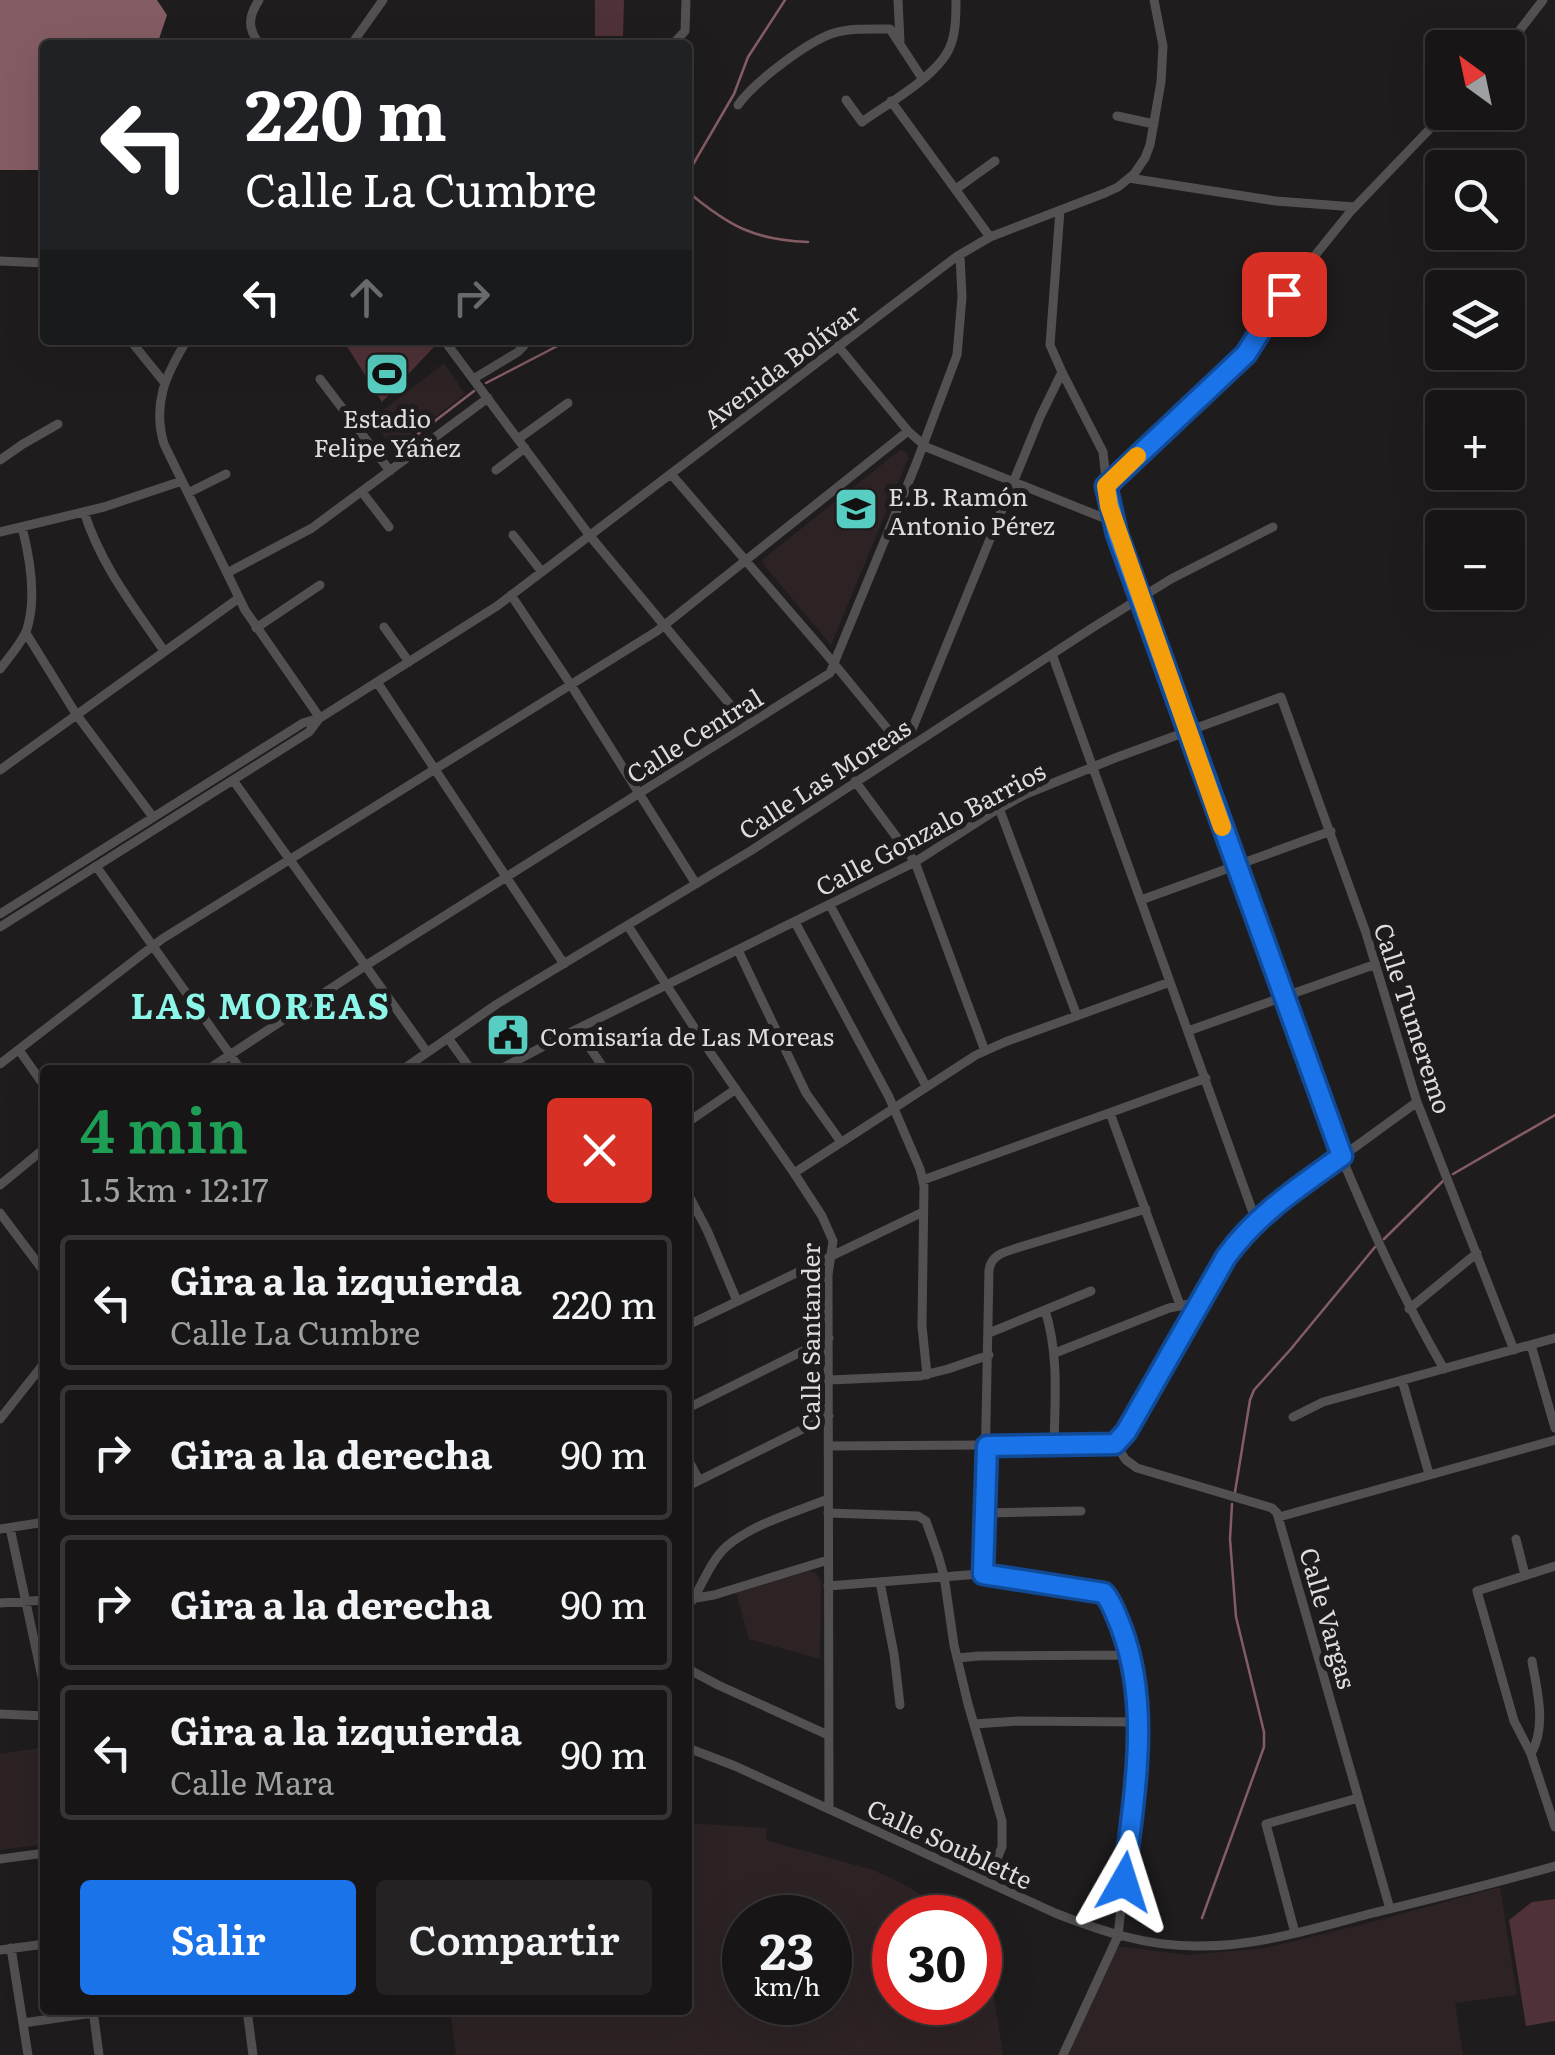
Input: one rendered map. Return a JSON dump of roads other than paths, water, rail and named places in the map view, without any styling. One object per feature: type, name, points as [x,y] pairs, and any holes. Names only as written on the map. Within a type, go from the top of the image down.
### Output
[{"type":"street","points":[[256,40],[250,22],[259,0]]},
{"type":"street","points":[[677,40],[685,31],[686,0]]},
{"type":"street","points":[[898,0],[900,44]]},
{"type":"street","points":[[846,100],[862,122],[942,60],[951,46],[956,0]]},
{"type":"street","points":[[1154,0],[1163,46],[1161,82],[1145,158],[1129,178],[1276,201],[1355,207]]},
{"type":"street","points":[[354,40],[380,1]]},
{"type":"street","points":[[1519,30],[1539,1]]},
{"type":"street","points":[[738,104],[760,82],[814,42],[845,30],[890,29],[922,78]]},
{"type":"street","points":[[891,101],[990,237]]},
{"type":"street","points":[[1116,116],[1154,124]]},
{"type":"street","points":[[1106,486],[1246,354],[1284,294],[1355,207],[1429,130]]},
{"type":"street","points":[[956,189],[994,160]]},
{"type":"street","name":"Avenida Bolívar","points":[[2,910],[303,723],[320,718],[512,596],[960,255],[990,237],[1105,193],[1129,178]]},
{"type":"street","points":[[1060,210],[1050,344],[1102,448],[1114,522],[1342,1156],[1409,1309],[1444,1369]]},
{"type":"street","points":[[834,665],[959,348],[960,255]]},
{"type":"street","points":[[0,261],[40,263]]},
{"type":"street","points":[[134,345],[164,382]]},
{"type":"street","points":[[184,345],[164,382],[162,434],[239,598],[320,718]]},
{"type":"street","points":[[448,345],[590,536],[747,725]]},
{"type":"street","points":[[473,379],[524,345]]},
{"type":"street","points":[[838,346],[923,445],[1114,522]]},
{"type":"street","points":[[671,474],[904,749],[1062,372]]},
{"type":"street","points":[[320,379],[390,471]]},
{"type":"street","points":[[227,573],[301,535],[488,398]]},
{"type":"street","points":[[496,470],[568,403]]},
{"type":"street","points":[[0,460],[58,424]]},
{"type":"street","points":[[0,1064],[153,946],[666,624],[908,430]]},
{"type":"street","points":[[188,492],[226,474]]},
{"type":"street","points":[[0,530],[84,512],[182,481]]},
{"type":"street","points":[[362,492],[389,527]]},
{"type":"street","points":[[84,512],[105,563],[164,651]]},
{"type":"street","points":[[0,669],[26,633],[31,577],[22,526]]},
{"type":"street","name":"Calle Las Moreas","points":[[409,1065],[497,1004],[696,884],[1141,597],[1274,527]]},
{"type":"street","points":[[513,534],[542,572]]},
{"type":"street","points":[[256,628],[320,585]]},
{"type":"street","points":[[512,596],[696,884]]},
{"type":"street","points":[[0,770],[239,598]]},
{"type":"street","points":[[384,627],[409,662]]},
{"type":"street","points":[[26,633],[76,714],[153,817]]},
{"type":"street","points":[[1052,654],[1256,1221]]},
{"type":"street","name":"Calle Central","points":[[214,1065],[828,674],[834,665]]},
{"type":"street","points":[[377,682],[564,964]]},
{"type":"street","name":"Calle Gonzalo Barrios","points":[[509,1065],[915,862],[1026,794],[1281,696]]},
{"type":"street","name":"Calle Tumeremo","points":[[1281,696],[1376,964],[1416,1102],[1514,1350]]},
{"type":"street","name":"Avenida Bolívar","points":[[0,927],[309,732],[320,718]]},
{"type":"street","points":[[233,780],[427,1052]]},
{"type":"street","points":[[855,781],[915,862],[985,1051]]},
{"type":"street","points":[[999,808],[1077,1016]]},
{"type":"street","points":[[1141,900],[1331,830]]},
{"type":"street","points":[[96,866],[238,1065]]},
{"type":"street","points":[[830,905],[926,1086]]},
{"type":"street","points":[[795,922],[894,1108],[923,1180],[922,1326],[927,1375]]},
{"type":"street","name":"Calle Santander","points":[[628,926],[794,1172],[832,1238],[828,1274],[829,1809]]},
{"type":"street","points":[[738,950],[806,1092],[841,1142]]},
{"type":"street","points":[[1188,1031],[1376,964]]},
{"type":"street","points":[[794,1172],[985,1051],[1170,982]]},
{"type":"street","points":[[577,1029],[602,1065]]},
{"type":"street","points":[[448,1038],[467,1065]]},
{"type":"street","points":[[18,1050],[40,1080]]},
{"type":"street","points":[[923,1180],[1206,1078]]},
{"type":"street","points":[[692,1119],[736,1090]]},
{"type":"street","points":[[829,1446],[1115,1444],[1126,1432],[1226,1257],[1256,1221],[1416,1102]]},
{"type":"street","points":[[1110,1113],[1180,1305]]},
{"type":"street","points":[[0,1186],[40,1152]]},
{"type":"street","points":[[692,1202],[737,1301]]},
{"type":"street","points":[[983,1574],[989,1270],[994,1258],[1146,1210]]},
{"type":"street","points":[[692,1323],[922,1212]]},
{"type":"street","points":[[0,1213],[40,1266]]},
{"type":"street","points":[[1409,1309],[1478,1253]]},
{"type":"street","points":[[989,1333],[1091,1290]]},
{"type":"street","points":[[1055,1352],[1180,1305],[1200,1302]]},
{"type":"street","points":[[1045,1310],[1055,1352],[1054,1446]]},
{"type":"street","points":[[692,1406],[829,1338]]},
{"type":"street","points":[[1293,1417],[1323,1402],[1555,1338]]},
{"type":"street","points":[[1530,1345],[1555,1428]]},
{"type":"street","points":[[830,1380],[927,1375],[989,1355]]},
{"type":"street","points":[[0,1419],[40,1368]]},
{"type":"street","points":[[1402,1380],[1429,1474]]},
{"type":"street","points":[[692,1484],[829,1416]]},
{"type":"street","points":[[1115,1444],[1137,1468],[1272,1508],[1280,1516],[1555,1440]]},
{"type":"street","points":[[692,1467],[699,1480]]},
{"type":"street","points":[[692,1596],[727,1546],[828,1499]]},
{"type":"street","points":[[985,1513],[1081,1511]]},
{"type":"street","points":[[828,1513],[921,1517],[929,1528],[944,1576],[957,1658],[1003,1830],[999,1857],[987,1882]]},
{"type":"street","name":"Calle Vargas","points":[[1280,1516],[1390,1909]]},
{"type":"street","points":[[40,1523],[5,1529],[40,1667]]},
{"type":"street","points":[[1516,1539],[1526,1575]]},
{"type":"street","points":[[692,1599],[828,1560]]},
{"type":"street","points":[[1555,1566],[1477,1591],[1514,1721],[1531,1754],[1555,1827]]},
{"type":"street","points":[[828,1586],[983,1574],[1104,1593],[1112,1606],[1130,1654],[1138,1722],[1118,1936],[1063,2055]]},
{"type":"street","points":[[880,1582],[900,1706]]},
{"type":"street","points":[[0,1603],[40,1600]]},
{"type":"street","points":[[957,1658],[1130,1654]]},
{"type":"street","points":[[1531,1754],[1538,1740],[1540,1716],[1532,1660]]},
{"type":"street","points":[[692,1670],[828,1735]]},
{"type":"street","points":[[0,1714],[40,1716]]},
{"type":"street","points":[[974,1724],[1138,1722]]},
{"type":"street","name":"Calle Soublette","points":[[692,1750],[1055,1912],[1144,1942],[1220,1946],[1295,1933],[1555,1866]]},
{"type":"street","points":[[1295,1933],[1266,1824],[1358,1798]]},
{"type":"street","points":[[0,1859],[40,1853]]},
{"type":"street","points":[[28,2055],[6,1949],[40,1945]]},
{"type":"street","points":[[23,2023],[74,2015]]},
{"type":"street","points":[[93,2015],[99,2055]]},
{"type":"street","points":[[248,2015],[253,2055]]},
{"type":"waterway","points":[[692,166],[734,94],[748,57],[785,0]]},
{"type":"waterway","points":[[692,195],[743,229],[772,238],[808,242]]},
{"type":"waterway","points":[[486,383],[559,345]]},
{"type":"waterway","points":[[397,450],[474,391]]},
{"type":"waterway","points":[[1453,1174],[1555,1115]]},
{"type":"waterway","points":[[1384,1239],[1443,1181]]},
{"type":"waterway","points":[[1235,1492],[1254,1390],[1375,1247]]},
{"type":"waterway","points":[[1202,1918],[1264,1747],[1264,1732],[1236,1617],[1230,1539],[1232,1504]]},
{"type":"place","name":"Estadio Felipe Yáñez","points":[[387,374]]},
{"type":"place","name":"E.B. Ramón Antonio Pérez","points":[[856,509]]},
{"type":"place","name":"Comisaría de Las Moreas","points":[[508,1035]]},
{"type":"district","name":"LAS MOREAS","points":[[261,1004]]}]
